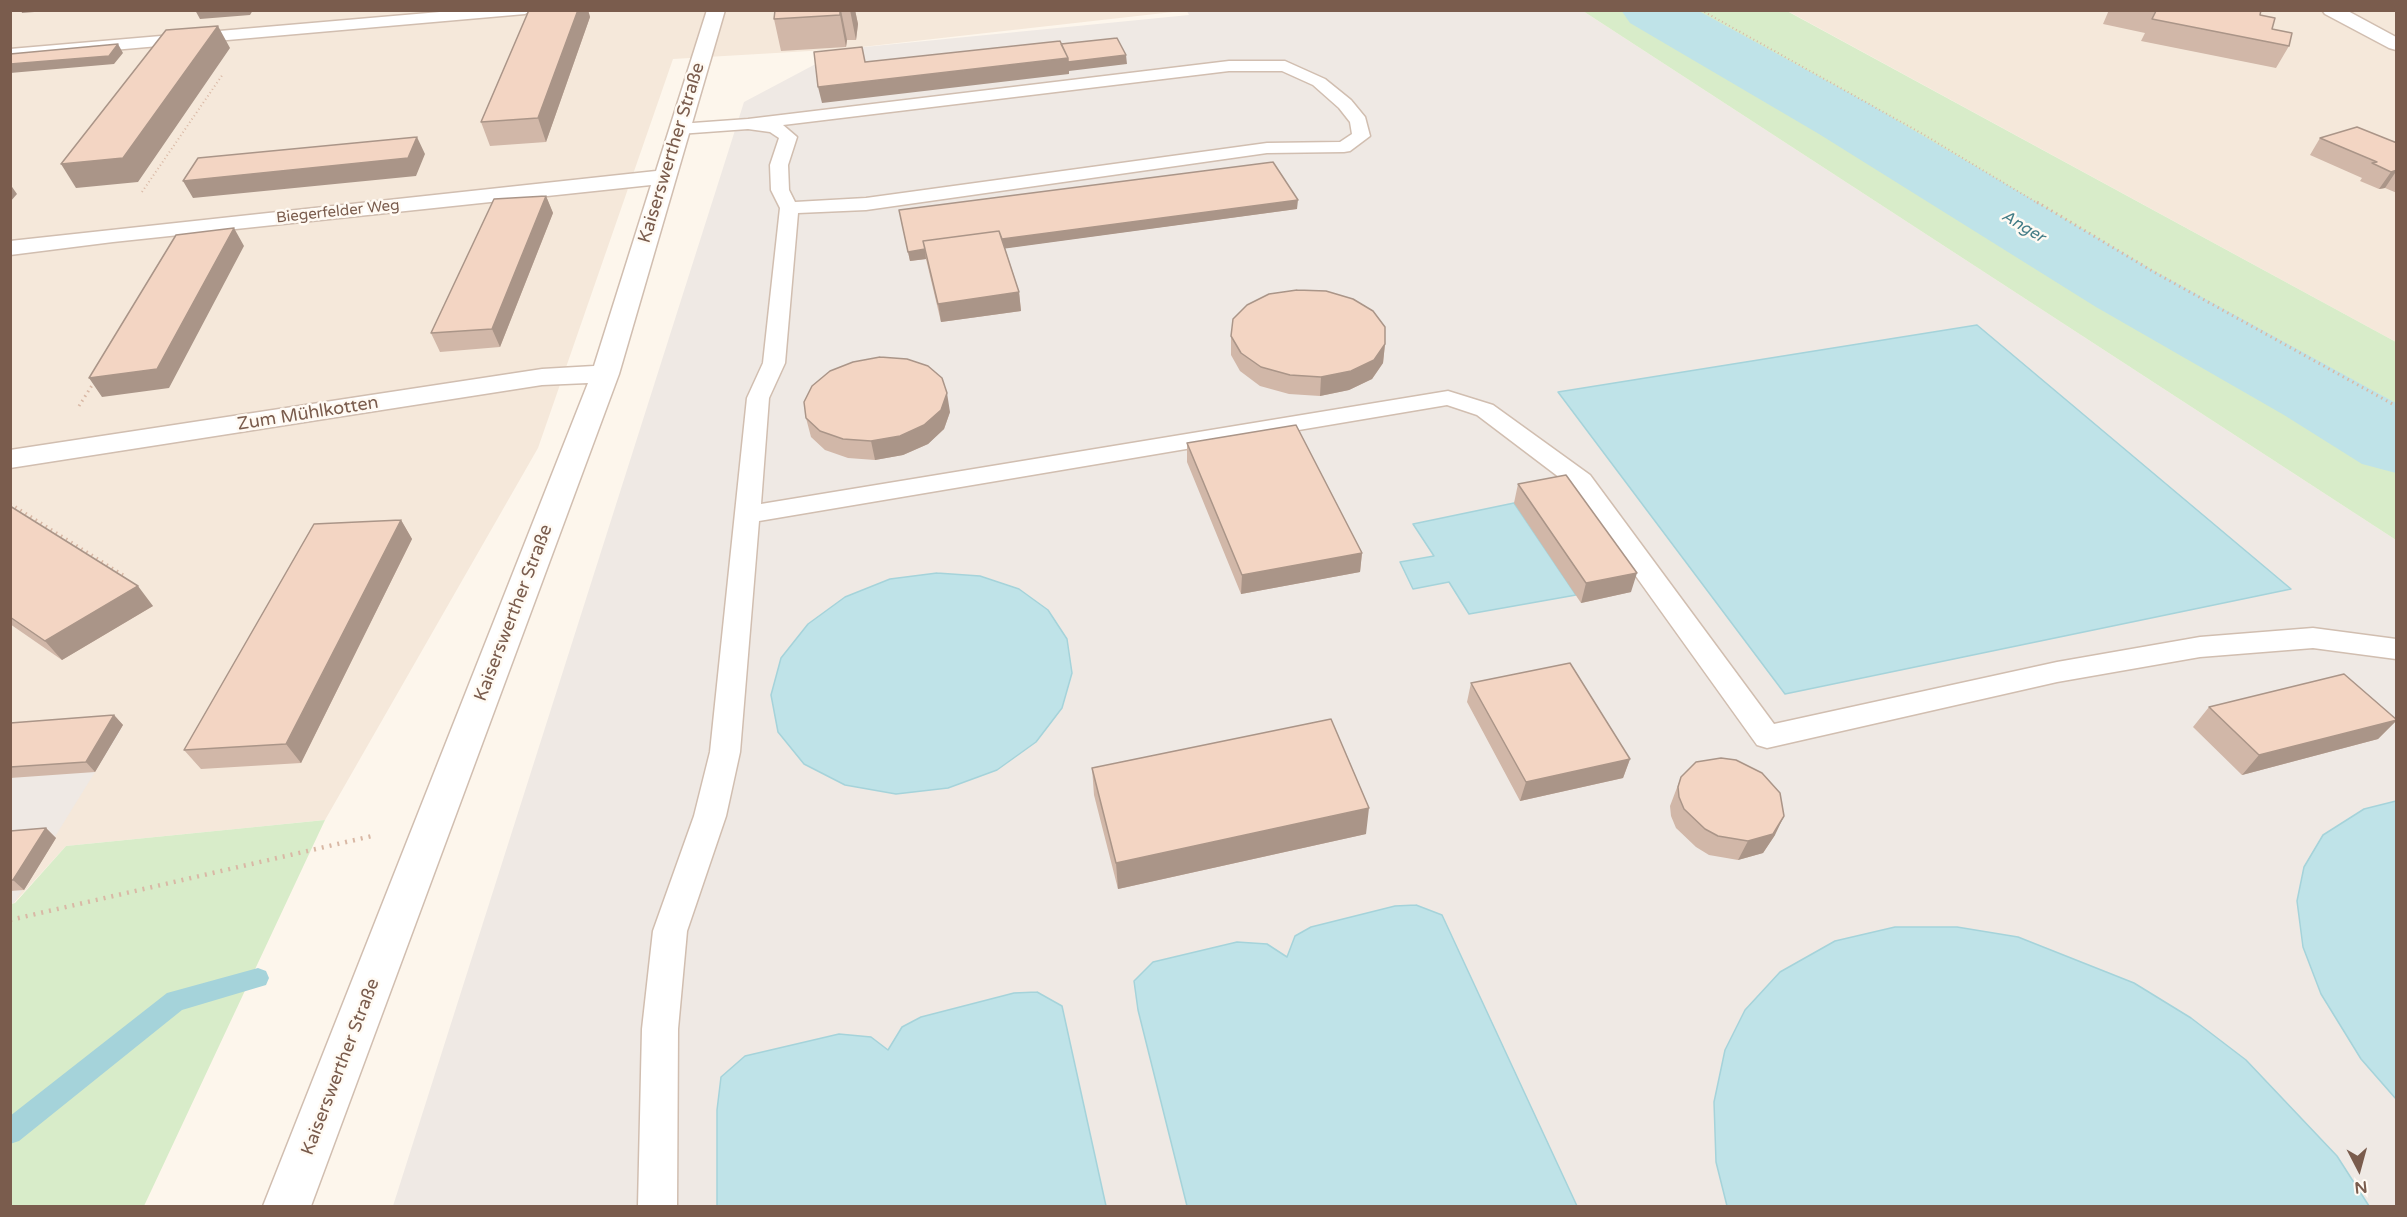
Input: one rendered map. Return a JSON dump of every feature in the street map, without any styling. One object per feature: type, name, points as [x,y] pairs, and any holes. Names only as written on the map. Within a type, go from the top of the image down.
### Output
[{"type":"street","name":"Kaiserswerther Straße","points":[[288,1206],[605,374],[716,10]]},
{"type":"street","points":[[2331,10],[2397,44]]},
{"type":"street","name":"Biegerfelder Weg","points":[[10,248],[113,235],[665,177]]},
{"type":"street","name":"Zum Mühlkotten","points":[[10,459],[542,377],[605,374]]},
{"type":"lane","points":[[10,54],[525,10]]},
{"type":"lane","points":[[679,129],[748,124],[1229,66],[1285,66],[1319,82],[1345,104],[1359,121],[1361,136],[1344,147],[1267,148],[866,204],[789,208]]},
{"type":"lane","points":[[657,1206],[660,1029],[670,931],[710,816],[724,752],[758,398],[774,363],[789,208],[780,190],[779,165],[788,137],[775,127],[748,124]]},
{"type":"lane","points":[[746,515],[1448,398],[1485,410],[1581,481],[1767,736],[2057,672],[2200,647],[2313,638],[2397,649]]},
{"type":"path","points":[[1701,10],[1921,133],[2154,272],[2397,406]]},
{"type":"path","points":[[113,235],[252,32]]},
{"type":"path","points":[[50,453],[98,375]]},
{"type":"path","points":[[10,504],[124,576]]},
{"type":"path","points":[[10,920],[434,822]]},
{"type":"shaded area","points":[[1172,10],[1173,12],[844,49],[673,59],[538,448],[325,820],[66,846],[11,904],[10,11]]},
{"type":"shaded area","points":[[1187,11],[1583,11],[2396,540],[2396,1206],[393,1206],[744,102],[844,49],[1189,15]]},
{"type":"shaded area","points":[[1787,11],[2396,11],[2396,342],[1793,14]]},
{"type":"shaded area","points":[[121,730],[14,903],[11,903],[11,738]]},
{"type":"green space","points":[[1583,11],[1787,11],[2396,342],[2396,540]]},
{"type":"green space","points":[[325,820],[144,1206],[11,1206],[11,904],[15,903],[66,846]]},
{"type":"water","points":[[1977,325],[2291,589],[1785,694],[1558,392]]},
{"type":"water","points":[[1514,503],[1576,595],[1469,614],[1449,582],[1413,589],[1400,562],[1434,556],[1413,524]]},
{"type":"water","points":[[937,573],[980,576],[1019,589],[1048,610],[1067,639],[1072,673],[1062,708],[1036,742],[997,770],[948,788],[896,794],[845,785],[804,764],[778,732],[771,695],[781,658],[808,624],[845,597],[890,579]]},
{"type":"water","points":[[2396,801],[2396,1099],[2361,1059],[2321,994],[2303,947],[2297,901],[2304,867],[2323,835],[2364,809]]},
{"type":"water","points":[[1416,905],[1442,915],[1577,1206],[1187,1206],[1138,1010],[1134,981],[1153,962],[1237,942],[1267,944],[1287,957],[1295,936],[1311,927],[1395,906]]},
{"type":"water","points":[[1895,927],[1957,927],[2018,937],[2134,983],[2191,1018],[2246,1060],[2337,1156],[2369,1206],[1727,1206],[1716,1162],[1714,1102],[1725,1050],[1745,1010],[1780,972],[1835,941]]},
{"type":"water","points":[[1037,992],[1062,1006],[1106,1206],[717,1206],[717,1110],[721,1077],[745,1056],[839,1034],[871,1037],[888,1050],[902,1027],[921,1017],[1014,993]]},
{"type":"building","points":[[529,10],[578,10],[538,118],[481,122]]},
{"type":"building","points":[[775,10],[840,10],[840,15],[774,19]]},
{"type":"building","points":[[2155,10],[2261,10],[2260,15],[2275,18],[2272,29],[2292,33],[2289,46],[2152,19]]},
{"type":"building","points":[[218,26],[123,158],[61,164],[166,30]]},
{"type":"building","points":[[1117,38],[1126,55],[1068,62],[1061,44]]},
{"type":"building","points":[[1060,41],[1068,58],[818,87],[814,52],[862,47],[865,62]]},
{"type":"building","points":[[118,44],[109,56],[10,64],[10,54]]},
{"type":"building","points":[[2357,127],[2397,143],[2397,170],[2391,172],[2372,163],[2377,162],[2320,138]]},
{"type":"building","points":[[417,137],[408,158],[183,181],[198,158]]},
{"type":"building","points":[[1273,162],[1298,200],[1002,239],[999,231],[923,241],[925,249],[908,252],[899,210]]},
{"type":"building","points":[[546,196],[492,329],[431,333],[494,199]]},
{"type":"building","points":[[234,228],[157,369],[89,378],[176,235]]},
{"type":"building","points":[[999,231],[1019,292],[938,304],[923,241]]},
{"type":"building","points":[[1297,290],[1326,291],[1353,299],[1373,311],[1385,327],[1385,344],[1374,360],[1351,371],[1321,377],[1290,375],[1261,367],[1241,353],[1231,336],[1233,319],[1247,305],[1269,294]]},
{"type":"building","points":[[880,357],[907,359],[928,366],[942,378],[947,393],[941,410],[924,425],[900,436],[871,441],[843,439],[820,431],[806,418],[804,402],[812,386],[830,371],[853,362]]},
{"type":"building","points":[[1296,425],[1362,553],[1242,575],[1187,443]]},
{"type":"building","points":[[1566,475],[1637,573],[1586,583],[1518,484]]},
{"type":"building","points":[[10,506],[138,586],[45,641],[10,617]]},
{"type":"building","points":[[401,520],[286,744],[184,750],[314,524]]},
{"type":"building","points":[[1570,663],[1630,759],[1526,782],[1471,683]]},
{"type":"building","points":[[2344,674],[2397,720],[2259,755],[2209,707]]},
{"type":"building","points":[[114,715],[86,762],[10,767],[10,723]]},
{"type":"building","points":[[1331,719],[1369,808],[1116,863],[1092,768]]},
{"type":"building","points":[[1721,758],[1736,760],[1762,773],[1780,793],[1784,816],[1773,834],[1748,841],[1718,836],[1705,829],[1684,809],[1678,787],[1681,777],[1696,762]]},
{"type":"building","points":[[46,828],[13,880],[10,880],[10,831]]},
{"type":"waterway","name":"Anger","points":[[1651,10],[1844,119],[2125,289],[2317,395],[2396,443]]},
{"type":"waterway","points":[[10,1132],[175,1001],[258,978]]}]
